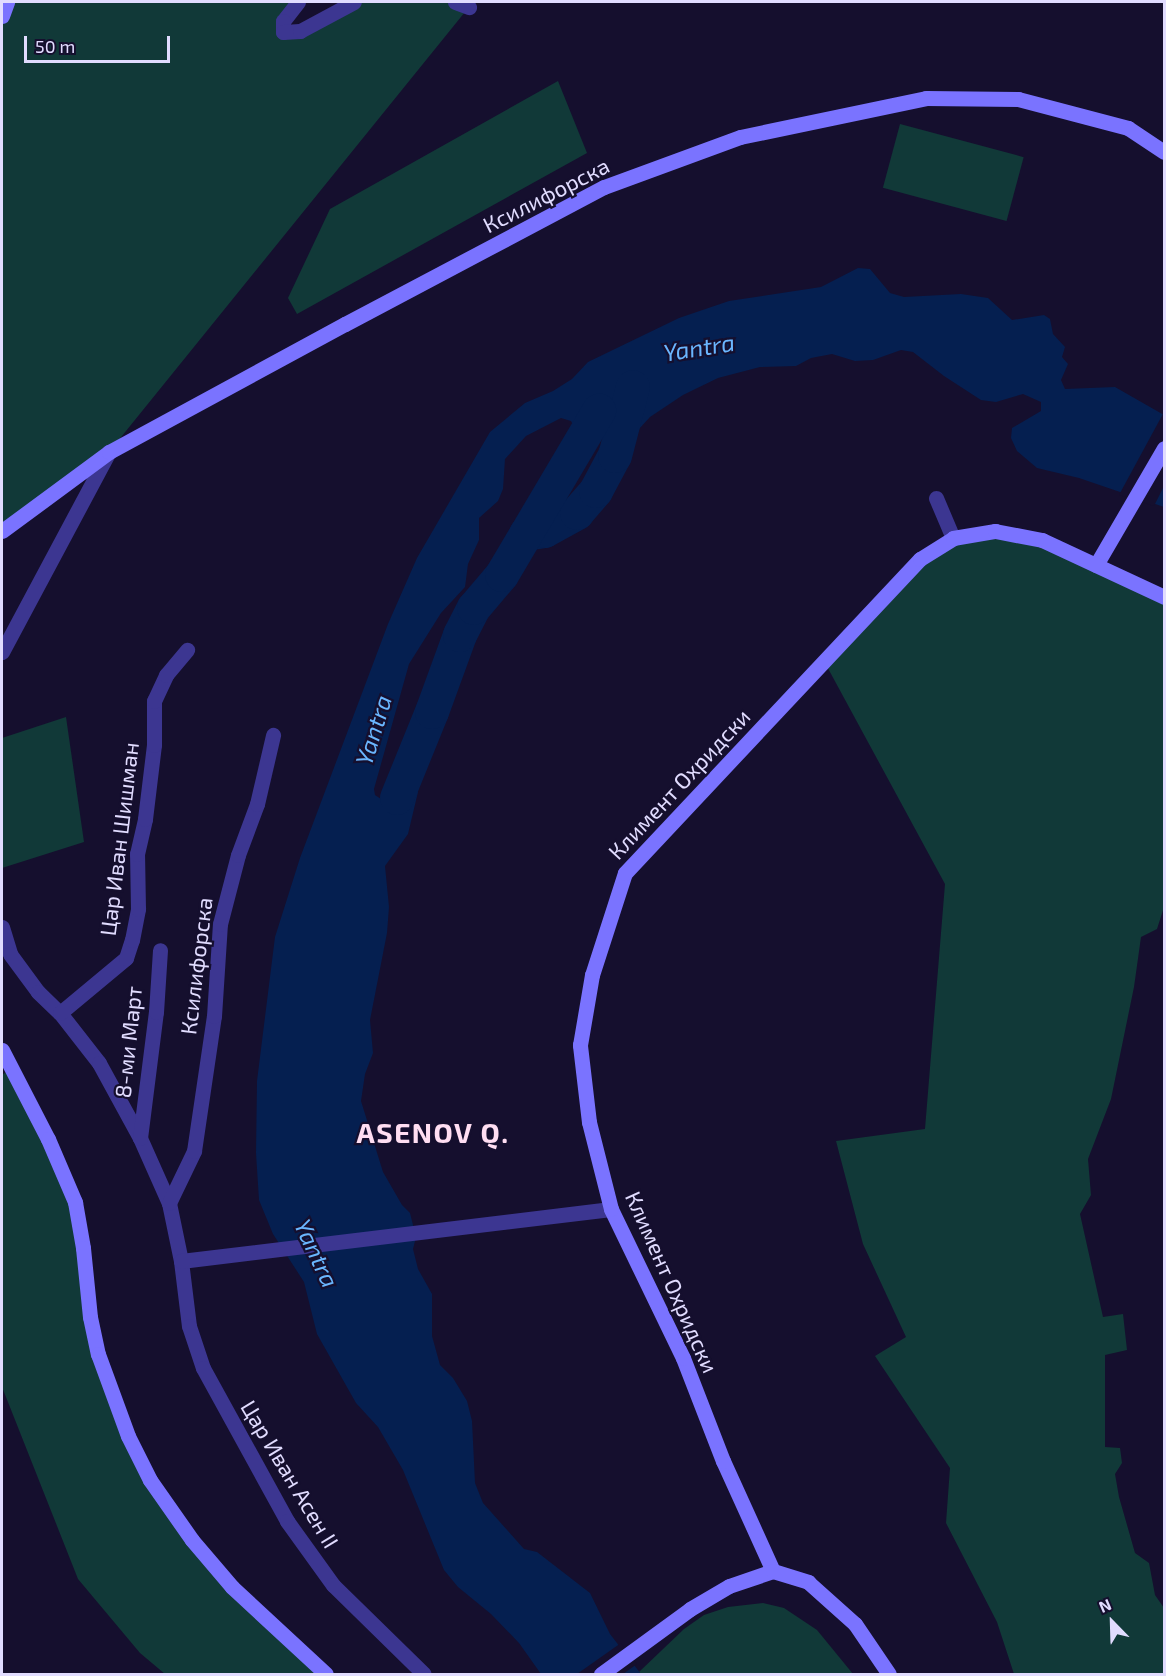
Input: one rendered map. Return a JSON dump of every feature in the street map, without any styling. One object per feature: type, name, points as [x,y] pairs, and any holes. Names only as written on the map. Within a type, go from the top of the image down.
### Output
[{"type":"street","points":[[2,16],[7,2]]},
{"type":"street","points":[[298,2],[283,21],[283,32],[300,31],[354,2]]},
{"type":"street","name":"Ксилифорска","points":[[2,531],[109,452],[604,187],[740,137],[926,98],[1018,99],[1128,128],[1164,152]]},
{"type":"street","points":[[1096,565],[1164,448]]},
{"type":"street","points":[[2,652],[109,452]]},
{"type":"street","points":[[936,498],[953,538]]},
{"type":"street","name":"Климент Охридски","points":[[773,1571],[723,1461],[683,1358],[611,1209],[589,1122],[580,1045],[592,975],[624,873],[920,559],[953,538],[996,531],[1042,540],[1164,597]]},
{"type":"street","name":"Цар Иван Шишман","points":[[60,1013],[126,958],[138,909],[137,854],[146,819],[154,746],[154,701],[166,675],[187,650]]},
{"type":"street","name":"Ксилифорска","points":[[169,1203],[194,1151],[214,1017],[220,924],[238,855],[257,804],[273,735]]},
{"type":"street","name":"Цар Иван Асен II","points":[[2,927],[10,954],[38,992],[60,1013],[99,1063],[140,1138],[169,1203],[181,1261],[189,1326],[203,1368],[287,1521],[333,1586],[424,1674]]},
{"type":"street","name":"8-ми Март","points":[[140,1138],[156,1012],[160,950]]},
{"type":"street","points":[[2,1050],[48,1139],[75,1202],[83,1248],[90,1317],[98,1354],[128,1436],[150,1480],[192,1540],[232,1587],[326,1674]]},
{"type":"street","points":[[181,1261],[611,1209]]},
{"type":"street","points":[[601,1674],[690,1610],[729,1586],[773,1571],[808,1582],[855,1624],[889,1674]]},
{"type":"green space","points":[[2,2],[298,2],[283,32],[354,2],[455,2],[469,7],[109,452],[2,531]]},
{"type":"green space","points":[[558,81],[587,153],[297,314],[288,298],[330,209]]},
{"type":"green space","points":[[900,124],[1024,157],[1007,221],[883,188]]},
{"type":"green space","points":[[995,531],[1042,540],[1164,597],[1164,907],[1157,929],[1141,937],[1134,987],[1111,1099],[1088,1159],[1091,1195],[1080,1214],[1103,1317],[1123,1314],[1127,1350],[1105,1355],[1105,1447],[1120,1448],[1122,1463],[1115,1474],[1119,1497],[1135,1553],[1149,1563],[1155,1595],[1164,1608],[1164,1674],[1014,1674],[997,1622],[946,1523],[950,1468],[875,1356],[906,1337],[863,1244],[836,1141],[925,1129],[945,884],[824,661],[953,538]]},
{"type":"green space","points":[[66,717],[84,842],[2,868],[2,738]]},
{"type":"green space","points":[[12,1068],[75,1202],[90,1317],[128,1436],[192,1540],[326,1674],[165,1674],[140,1653],[78,1579],[2,1387],[2,1075]]},
{"type":"green space","points":[[763,1603],[784,1608],[817,1630],[853,1674],[641,1674],[639,1672],[684,1629],[704,1615],[728,1607]]},
{"type":"water","name":"Yantra","points":[[858,268],[870,269],[890,293],[904,297],[961,294],[988,298],[1012,320],[1044,315],[1050,319],[1053,334],[1065,347],[1062,357],[1068,364],[1061,380],[1065,389],[1115,387],[1164,415],[1164,507],[1079,478],[1037,468],[1017,451],[1011,438],[1012,428],[1041,411],[1041,402],[1023,394],[996,402],[981,400],[913,352],[901,350],[873,360],[855,361],[832,354],[811,358],[796,366],[760,367],[718,378],[683,395],[650,417],[639,429],[595,437],[576,452],[573,448],[577,432],[571,421],[561,418],[526,436],[505,459],[503,489],[498,501],[479,518],[479,540],[468,564],[465,587],[441,613],[409,664],[374,789],[375,795],[381,799],[388,797],[395,786],[400,766],[409,752],[420,757],[414,784],[418,792],[408,834],[385,866],[389,907],[387,933],[370,1020],[373,1053],[365,1074],[361,1101],[383,1172],[402,1205],[410,1213],[416,1237],[413,1249],[418,1269],[432,1294],[432,1336],[440,1365],[453,1378],[467,1401],[472,1421],[475,1483],[483,1503],[524,1549],[537,1552],[590,1593],[610,1634],[641,1674],[541,1674],[519,1643],[491,1614],[458,1587],[444,1570],[403,1470],[378,1427],[356,1403],[317,1334],[304,1282],[273,1234],[259,1200],[256,1153],[257,1081],[275,937],[300,858],[388,624],[417,558],[490,432],[525,403],[553,391],[572,379],[588,362],[679,318],[729,301],[821,287]]},
{"type":"pier","points":[[1164,412],[1164,486],[1154,506],[1119,495]]},
{"type":"pier","points":[[621,1643],[637,1664],[623,1674],[577,1674]]},
{"type":"waterway","points":[[526,534],[545,531],[577,513],[596,491],[615,456],[633,387]]},
{"type":"waterway","points":[[397,798],[460,635],[474,608],[502,575],[599,411]]},
{"type":"district","name":"ASENOV Q.","points":[[433,1132]]}]
